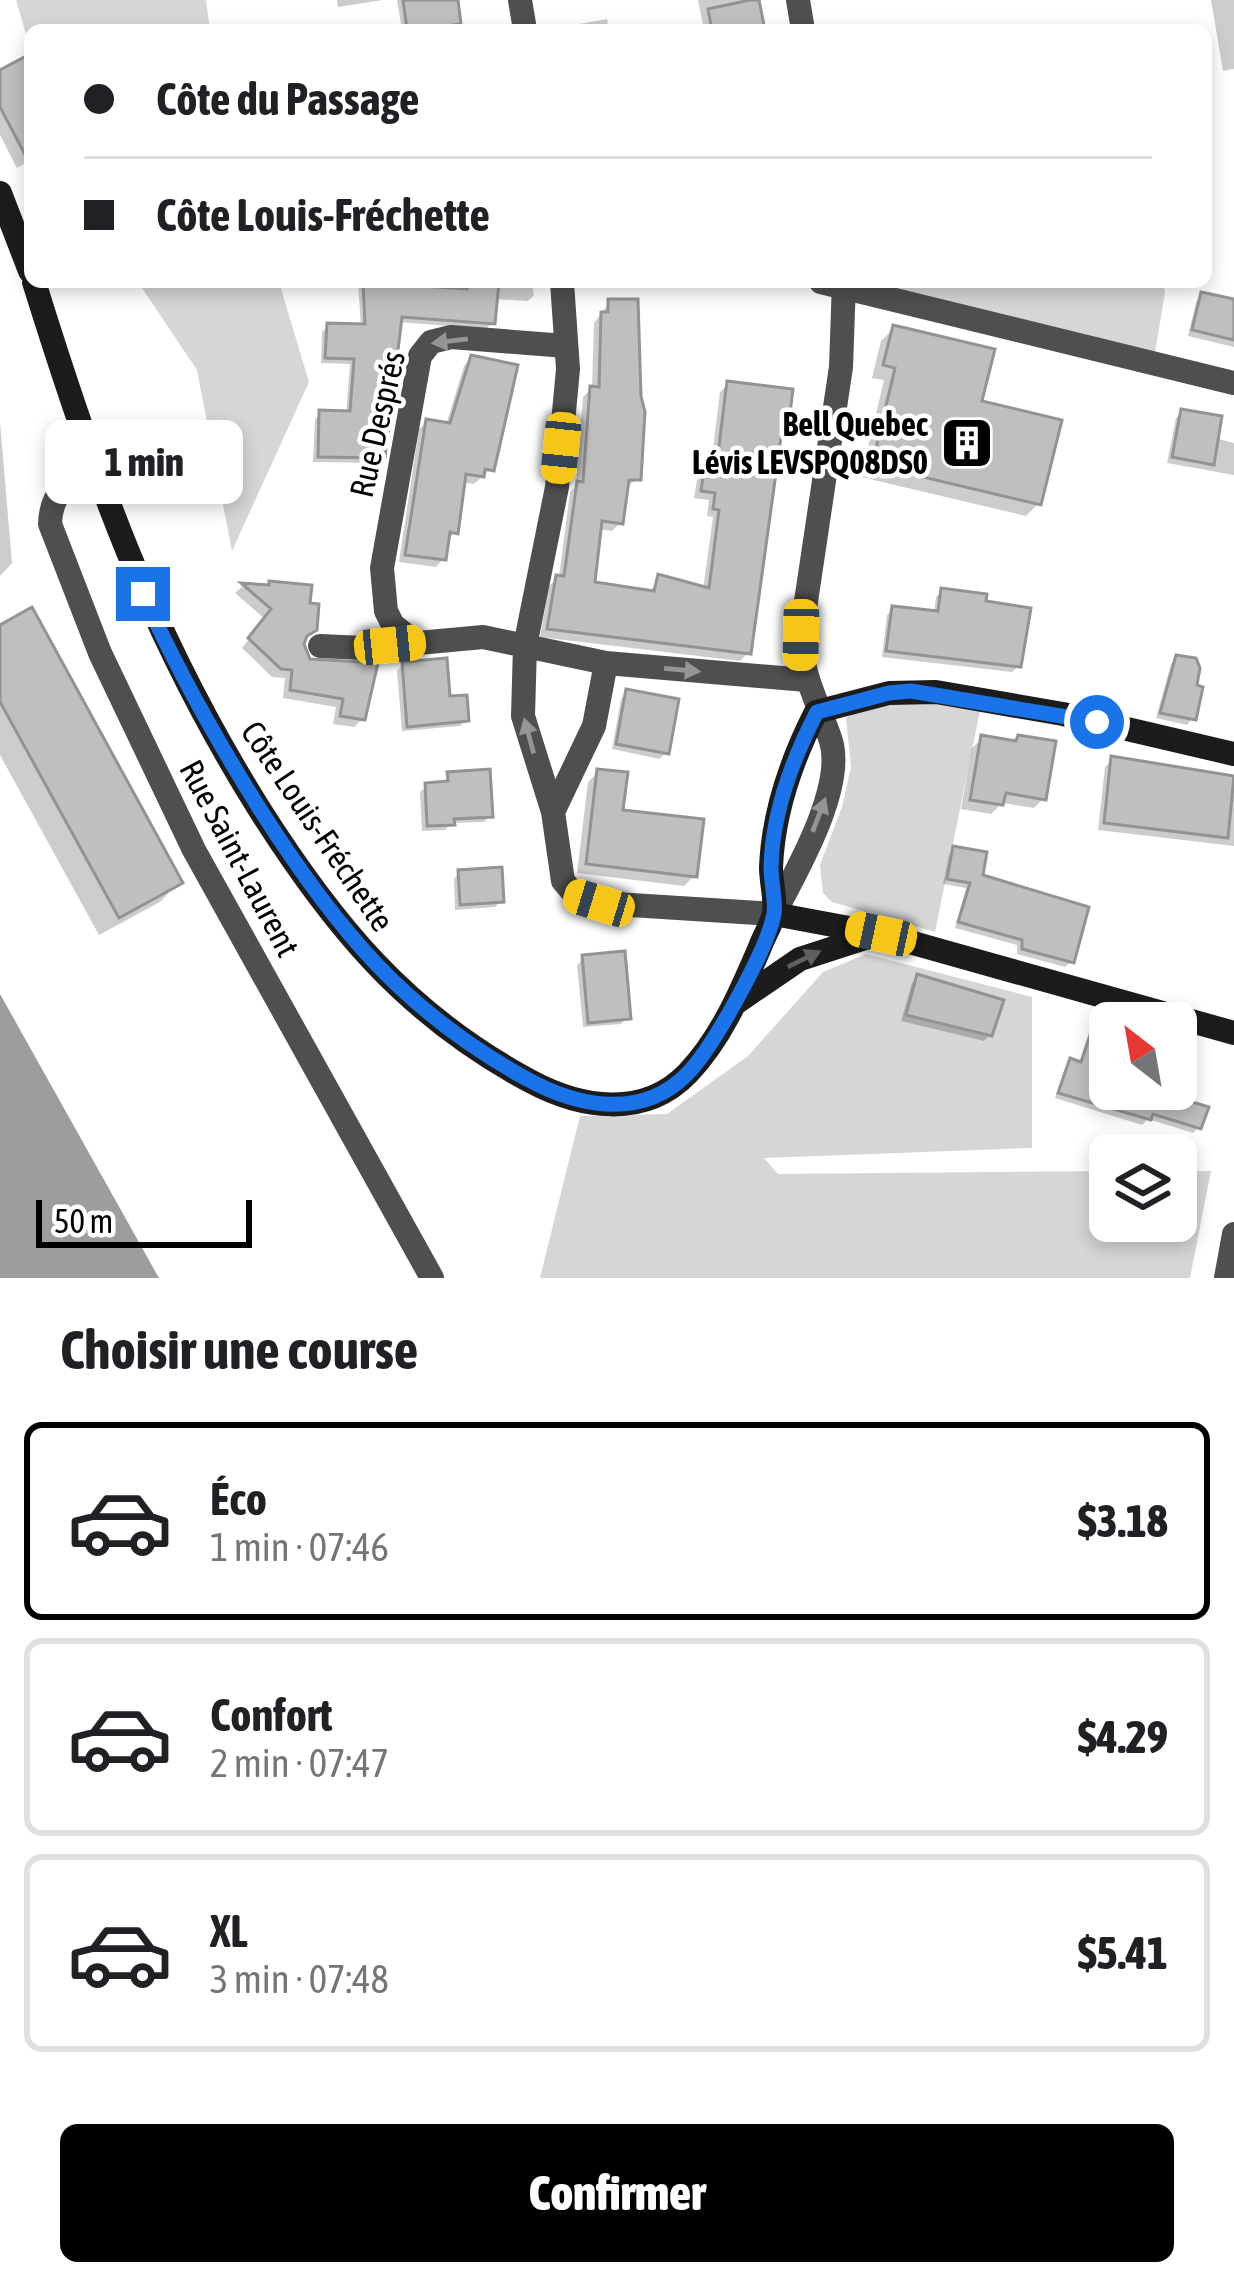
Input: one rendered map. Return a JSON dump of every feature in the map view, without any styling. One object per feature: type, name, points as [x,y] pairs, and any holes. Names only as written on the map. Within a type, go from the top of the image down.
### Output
[{"type":"main road","points":[[0,194],[24,256]]},
{"type":"main road","name":"Côte Louis-Fréchette","points":[[36,288],[94,471],[160,630],[232,764],[323,905],[380,970],[435,1020],[543,1088],[577,1102],[634,1104],[687,1075],[735,1004],[774,914],[771,866],[785,785],[817,712]]},
{"type":"main road","points":[[817,712],[889,693],[936,692],[1063,714],[1234,754]]},
{"type":"main road","points":[[774,914],[881,934],[1234,1033]]},
{"type":"main road","points":[[735,1004],[800,959],[881,934]]},
{"type":"street","points":[[562,288],[568,370],[557,487],[525,646],[523,716],[553,812],[563,881],[576,896],[599,903],[774,914]]},
{"type":"street","points":[[817,712],[801,661],[801,635],[841,367],[836,288]]},
{"type":"street","points":[[852,288],[1234,383]]},
{"type":"street","name":"Rue Després","points":[[416,643],[393,626],[386,611],[382,568],[420,356],[431,342],[451,337],[566,346]]},
{"type":"street","name":"Rue Saint-Laurent","points":[[94,471],[74,478],[56,495],[50,524],[100,653],[194,850],[432,1278]]},
{"type":"street","points":[[320,646],[364,648],[483,637],[606,663],[806,680]]},
{"type":"street","points":[[553,812],[594,726],[606,663]]},
{"type":"street","name":"Côte Louis-Fréchette","points":[[774,914],[800,865],[830,786],[835,761],[817,712]]},
{"type":"street","points":[[1226,1278],[1234,1234]]},
{"type":"shaded area","points":[[16,0],[206,0],[209,24],[24,24]]},
{"type":"shaded area","points":[[142,288],[281,288],[309,382],[232,551],[197,370]]},
{"type":"shaded area","points":[[868,288],[1164,288],[1153,365]]},
{"type":"shaded area","points":[[932,702],[980,711],[935,932],[832,902],[823,893],[820,865],[851,767],[846,718],[865,706]]},
{"type":"shaded area","points":[[866,954],[1032,997],[1032,1148],[764,1158],[778,1174],[1089,1171],[1089,1242],[1197,1242],[1197,1171],[1211,1171],[1190,1278],[540,1278],[580,1116],[667,1114],[748,1056],[823,972]]},
{"type":"shaded area","points":[[0,994],[159,1278],[0,1278]]},
{"type":"building","points":[[403,0],[458,0],[461,24],[406,24]]},
{"type":"building","points":[[759,0],[764,24],[711,24],[708,9]]},
{"type":"building","points":[[24,57],[24,153],[0,107],[0,70]]},
{"type":"building","points":[[363,288],[498,288],[495,324],[402,317],[385,458],[318,457],[319,410],[350,411],[354,359],[325,358],[327,323],[365,324]]},
{"type":"building","points":[[1201,292],[1234,299],[1234,340],[1192,330]]},
{"type":"building","points":[[608,299],[638,299],[645,412],[641,480],[629,480],[623,524],[602,521],[595,582],[654,591],[658,574],[709,588],[719,510],[713,509],[715,493],[701,491],[704,469],[716,470],[727,381],[793,389],[787,438],[781,437],[751,654],[547,629],[556,575],[564,576],[577,481],[583,482],[590,386],[599,387],[601,312],[608,312]]},
{"type":"building","name":"Bell Quebec Lévis LEVSPQ08DS0","points":[[893,325],[995,349],[982,401],[1062,420],[1041,505],[872,465],[895,368],[883,365]]},
{"type":"building","points":[[471,355],[518,365],[494,471],[485,469],[484,477],[466,474],[458,534],[450,532],[446,560],[405,555],[426,419],[450,423]]},
{"type":"building","points":[[1181,409],[1222,416],[1214,465],[1172,457]]},
{"type":"building","points":[[269,581],[312,585],[310,603],[319,604],[317,630],[304,644],[310,659],[378,663],[365,720],[340,716],[343,699],[290,690],[292,670],[281,669],[248,638],[271,609],[241,583],[269,585]]},
{"type":"building","points":[[941,588],[987,594],[986,601],[1031,608],[1021,667],[886,651],[892,606],[938,611]]},
{"type":"building","points":[[32,607],[183,883],[119,918],[0,702],[0,625]]},
{"type":"building","points":[[1176,655],[1196,658],[1200,668],[1197,685],[1203,687],[1196,720],[1160,713]]},
{"type":"building","points":[[447,658],[450,696],[467,695],[469,721],[407,727],[402,662]]},
{"type":"building","points":[[626,689],[679,699],[669,754],[616,744]]},
{"type":"building","points":[[981,735],[1056,741],[1046,800],[1006,793],[1003,805],[970,800]]},
{"type":"building","points":[[1111,756],[1234,776],[1228,838],[1104,823]]},
{"type":"building","points":[[490,769],[493,817],[427,826],[425,783],[448,781],[447,772]]},
{"type":"building","points":[[597,769],[628,772],[623,810],[704,819],[697,877],[586,864]]},
{"type":"building","points":[[953,846],[987,852],[983,875],[1089,907],[1074,963],[1022,949],[1022,940],[958,922],[970,883],[947,879]]},
{"type":"building","points":[[502,867],[504,902],[460,905],[458,870]]},
{"type":"building","points":[[625,951],[631,1019],[588,1023],[582,955]]},
{"type":"building","points":[[917,974],[1004,1000],[992,1036],[906,1015]]},
{"type":"building","points":[[1089,1038],[1089,1102],[1058,1093],[1070,1058],[1081,1062]]},
{"type":"building","points":[[1197,1103],[1209,1107],[1201,1129],[1153,1114],[1151,1120],[1117,1110],[1197,1110]]},
{"type":"place","name":"Bell Quebec Lévis LEVSPQ08DS0","points":[[967,443]]},
{"type":"route","points":[[143,594],[192,697],[232,764],[323,905],[355,945],[435,1020],[493,1060],[577,1102],[605,1106],[634,1104],[687,1075],[735,1004],[774,914],[771,866],[785,785],[817,712],[911,691],[1097,722]]}]
